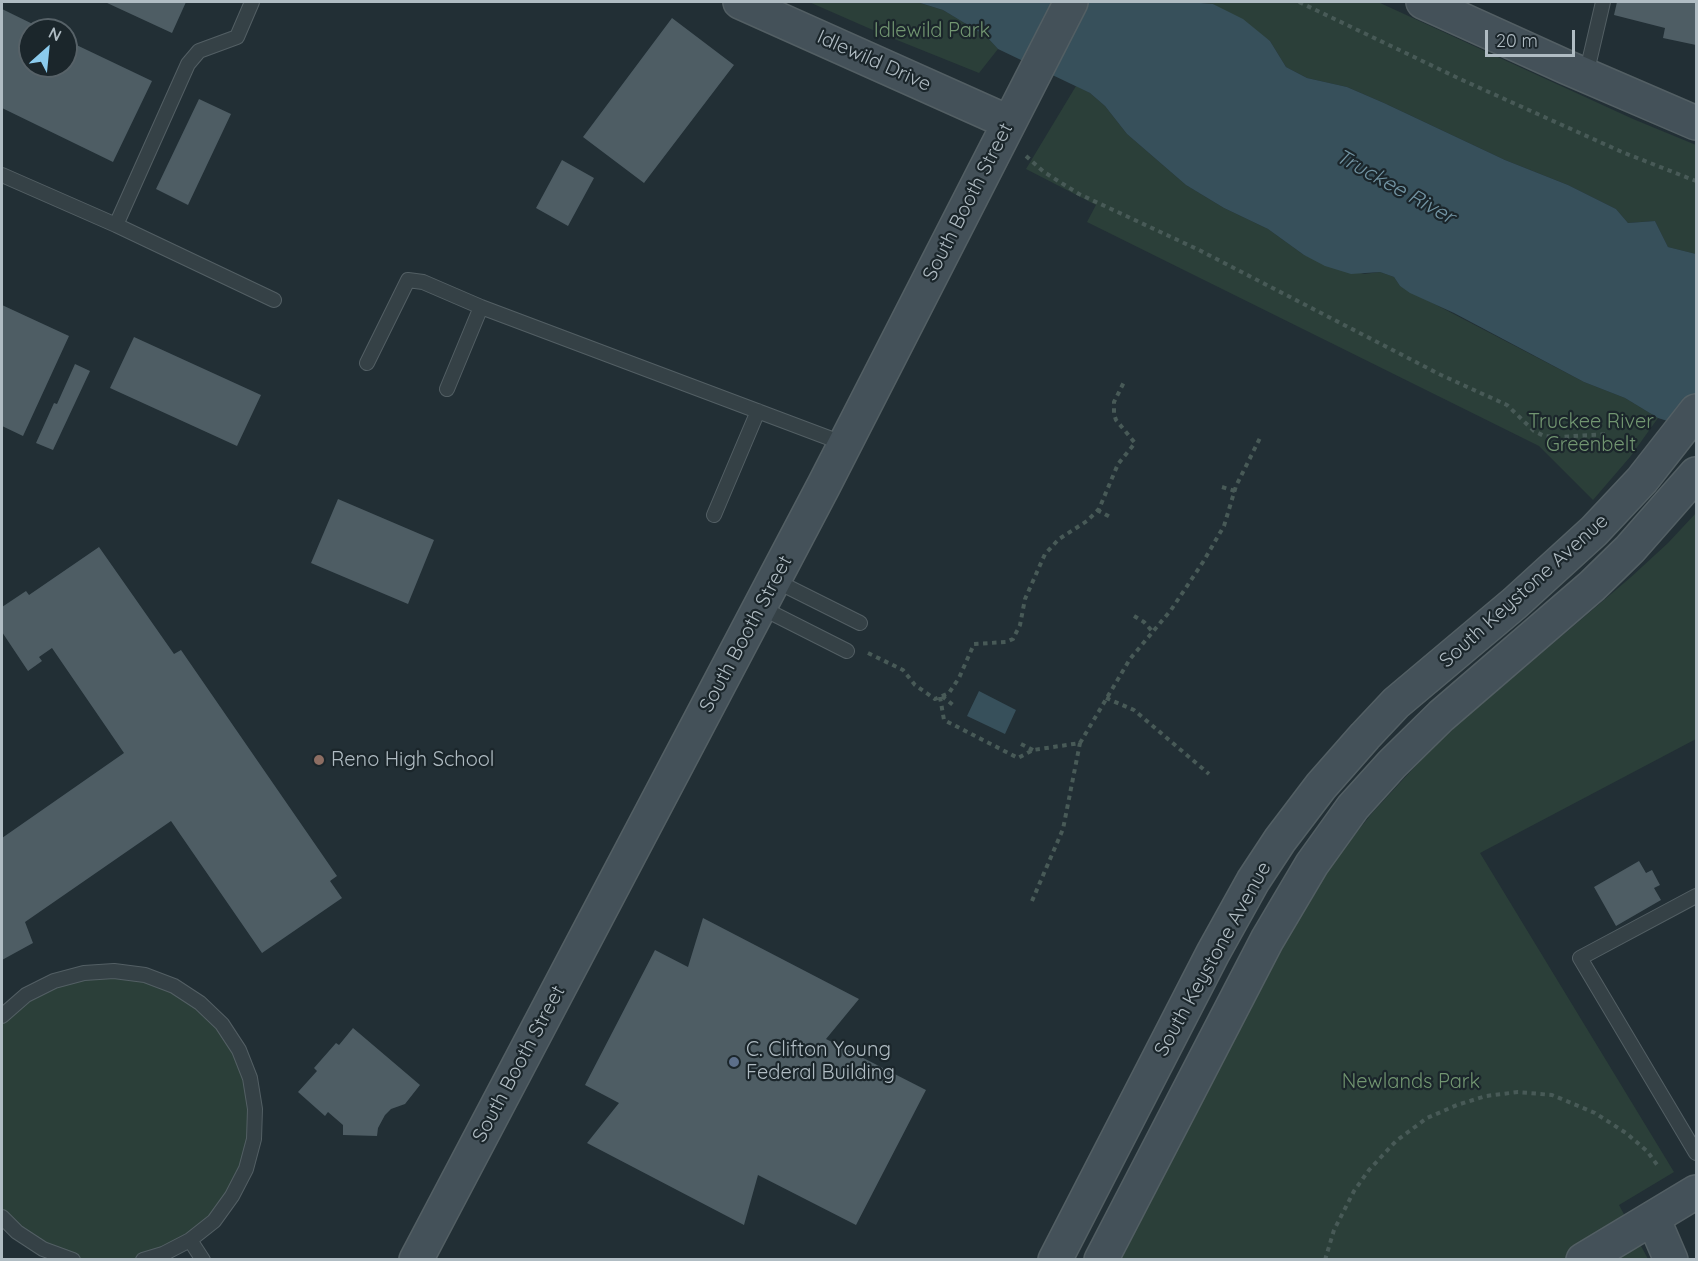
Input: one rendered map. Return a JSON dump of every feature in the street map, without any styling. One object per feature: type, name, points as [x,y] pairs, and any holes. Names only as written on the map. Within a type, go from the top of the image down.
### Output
[{"type":"main road","name":"Idlewild Drive","points":[[740,2],[1014,110]]},
{"type":"main road","points":[[1423,2],[1696,123]]},
{"type":"main road","name":"South Booth Street","points":[[416,1260],[767,594],[1070,3]]},
{"type":"main road","name":"South Keystone Avenue","points":[[1055,1260],[1229,923],[1252,881],[1287,831],[1321,786],[1396,703],[1515,603],[1594,531],[1642,480],[1696,411]]},
{"type":"main road","name":"South Keystone Avenue","points":[[1101,1260],[1267,940],[1312,864],[1353,807],[1392,764],[1441,716],[1592,586],[1671,505],[1696,474]]},
{"type":"main road","points":[[1583,1260],[1696,1192]]},
{"type":"main road","points":[[1653,1218],[1671,1260]]},
{"type":"lane","points":[[116,225],[188,64],[199,51],[237,37],[252,2]]},
{"type":"lane","points":[[1586,76],[1603,2]]},
{"type":"lane","points":[[2,175],[116,225],[274,300]]},
{"type":"lane","points":[[367,363],[408,280],[423,282],[480,307],[845,444]]},
{"type":"lane","points":[[447,389],[480,307]]},
{"type":"lane","points":[[714,515],[758,411]]},
{"type":"lane","points":[[767,594],[860,623]]},
{"type":"lane","points":[[767,594],[854,650]]},
{"type":"lane","points":[[1696,896],[1580,958],[1696,1153]]},
{"type":"lane","points":[[2,1016],[26,995],[54,981],[84,973],[114,971],[145,975],[174,986],[200,1003],[222,1024],[239,1050],[250,1078],[255,1109],[254,1140],[246,1169],[232,1196],[214,1221],[190,1240],[163,1254],[143,1260]]},
{"type":"lane","points":[[2,1217],[17,1233],[43,1249],[73,1260]]},
{"type":"lane","points":[[190,1240],[203,1260]]},
{"type":"path","points":[[1299,2],[1460,79],[1622,152],[1696,181]]},
{"type":"path","points":[[1026,156],[1044,172],[1079,194],[1199,250],[1441,375],[1508,405],[1534,431],[1544,436],[1608,434]]},
{"type":"path","points":[[854,650],[903,670],[915,686],[935,699],[949,693],[959,678],[974,644],[1006,642],[1013,639],[1020,625],[1025,599],[1045,554],[1059,539],[1087,521],[1097,510],[1118,464],[1135,443],[1116,420],[1114,402],[1125,380]]},
{"type":"path","points":[[1032,901],[1063,829],[1080,743],[1130,659],[1171,610],[1203,562],[1224,526],[1235,491],[1260,438]]},
{"type":"path","points":[[1222,487],[1235,491]]},
{"type":"path","points":[[1097,510],[1113,518]]},
{"type":"path","points":[[1134,616],[1152,631]]},
{"type":"path","points":[[941,696],[953,705]]},
{"type":"path","points":[[941,696],[944,720],[1018,758],[1034,750],[1080,743]]},
{"type":"path","points":[[1106,698],[1134,710],[1209,774]]},
{"type":"path","points":[[1021,744],[1034,750]]},
{"type":"path","points":[[1325,1260],[1334,1230],[1354,1191],[1369,1170],[1396,1141],[1427,1118],[1486,1096],[1518,1092],[1552,1095],[1595,1113],[1626,1133],[1647,1151],[1658,1166]]},
{"type":"green space","name":"Idlewild Park","points":[[809,2],[917,2],[943,10],[986,36],[998,49],[979,73]]},
{"type":"green space","points":[[1189,2],[1378,2],[1633,119],[1696,145],[1696,254],[1668,247],[1655,221],[1628,223],[1616,209],[1568,185],[1505,160],[1347,87],[1307,78],[1286,67],[1270,41],[1213,4]]},
{"type":"green space","name":"Truckee River Greenbelt","points":[[1076,86],[1090,93],[1105,106],[1127,134],[1186,185],[1224,208],[1268,229],[1304,255],[1364,274],[1380,272],[1394,277],[1400,286],[1584,382],[1625,398],[1658,418],[1630,457],[1593,500],[1539,446],[1087,222],[1096,205],[1026,169]]},
{"type":"green space","name":"Newlands Park","points":[[1696,513],[1696,739],[1480,853],[1674,1172],[1619,1205],[1648,1259],[1120,1260],[1284,941],[1331,864],[1373,812],[1457,725],[1631,577]]},
{"type":"green space","points":[[84,973],[174,986],[239,1050],[254,1139],[213,1220],[142,1259],[72,1259],[2,1217],[2,1016]]},
{"type":"water","name":"Truckee River","points":[[917,2],[1189,2],[1213,4],[1243,19],[1270,41],[1286,67],[1307,78],[1347,87],[1505,160],[1568,185],[1616,209],[1628,223],[1655,221],[1668,247],[1696,254],[1696,430],[1658,418],[1625,398],[1584,382],[1454,313],[1410,293],[1400,286],[1394,277],[1380,272],[1351,274],[1325,266],[1304,255],[1268,229],[1224,208],[1186,185],[1127,134],[1105,106],[1090,93],[998,49],[986,36],[943,10]]},
{"type":"water","points":[[979,691],[1016,710],[1005,734],[967,716]]},
{"type":"building","points":[[105,2],[186,2],[172,33]]},
{"type":"building","points":[[1617,2],[1696,2],[1696,45],[1663,38],[1665,28],[1614,15]]},
{"type":"building","points":[[2,9],[20,18],[18,18],[18,78],[78,78],[78,46],[152,81],[113,162],[2,108]]},
{"type":"building","points":[[672,18],[734,65],[644,183],[583,137]]},
{"type":"building","points":[[199,99],[231,114],[188,205],[156,189]]},
{"type":"building","points":[[562,160],[594,178],[568,226],[536,208]]},
{"type":"building","points":[[2,305],[69,336],[23,436],[2,426]]},
{"type":"building","points":[[134,337],[261,395],[237,446],[110,388]]},
{"type":"building","points":[[75,364],[90,371],[53,450],[36,443]]},
{"type":"building","points":[[338,499],[434,540],[408,604],[311,563]]},
{"type":"building","points":[[99,547],[174,654],[181,650],[337,876],[330,881],[342,898],[262,953],[171,821],[25,922],[33,943],[2,960],[2,838],[124,753],[52,648],[39,657],[42,661],[28,671],[2,632],[2,607],[26,591],[29,595]]},
{"type":"building","points":[[1639,861],[1646,873],[1652,870],[1660,885],[1654,888],[1661,900],[1616,926],[1594,887]]},
{"type":"building","name":"C. Clifton Young Federal Building","points":[[703,918],[859,999],[826,1039],[926,1090],[856,1225],[758,1175],[744,1225],[587,1143],[619,1103],[585,1085],[655,950],[688,967]]},
{"type":"building","points":[[353,1028],[420,1085],[405,1104],[391,1109],[385,1115],[378,1128],[377,1136],[343,1135],[343,1125],[328,1112],[325,1116],[298,1092],[317,1071],[314,1068],[336,1043],[339,1045]]},
{"type":"place","name":"Reno High School","points":[[319,760]]},
{"type":"place","name":"C. Clifton Young Federal Building","points":[[734,1062]]}]
